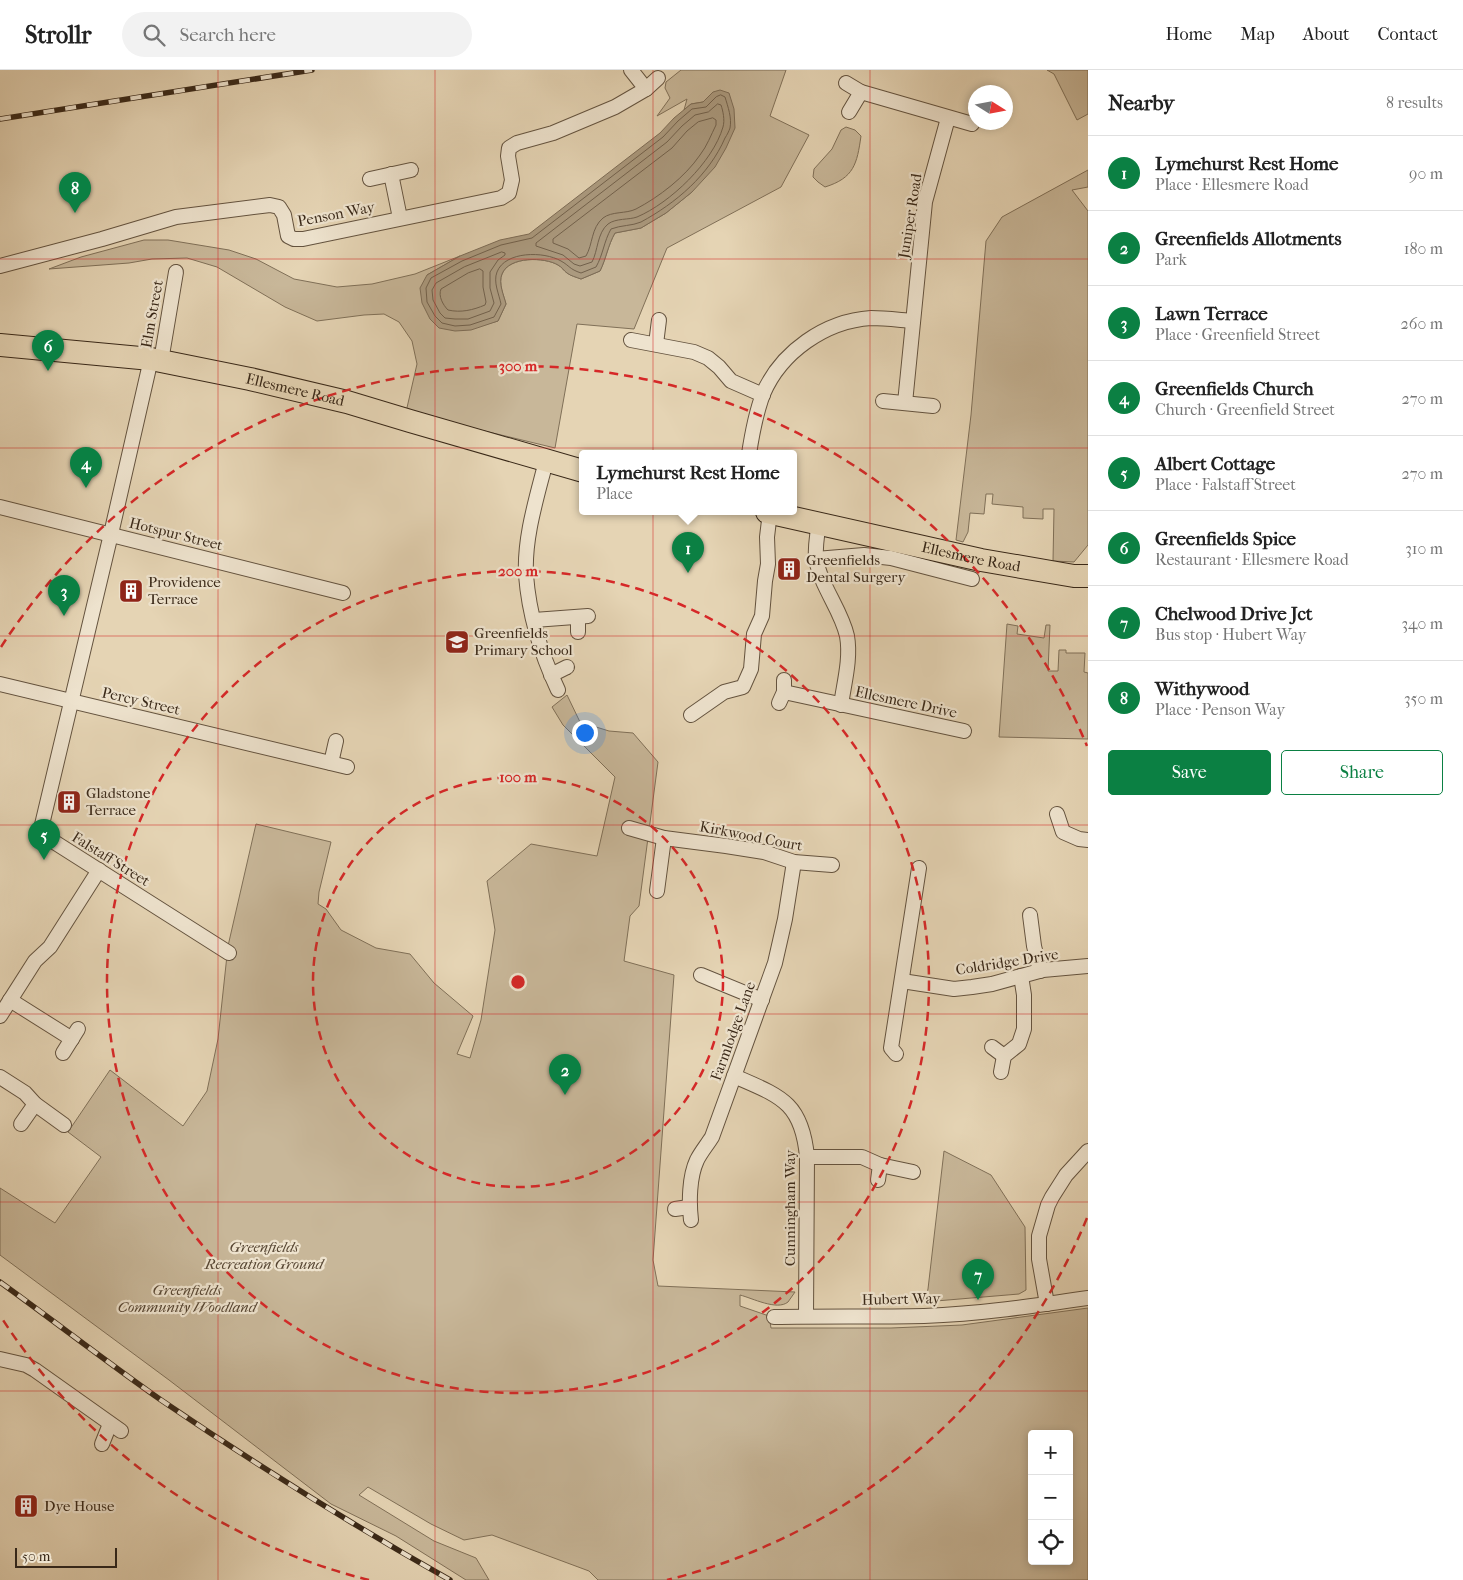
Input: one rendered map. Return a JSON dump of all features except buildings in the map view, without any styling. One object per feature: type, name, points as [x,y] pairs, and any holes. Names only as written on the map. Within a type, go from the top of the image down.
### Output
[{"type":"main road","name":"Ellesmere Road","points":[[0,345],[156,360],[250,379],[347,402],[579,470]]},
{"type":"main road","name":"Ellesmere Road","points":[[781,515],[981,560],[1074,576],[1088,576]]},
{"type":"street","points":[[631,70],[646,89]]},
{"type":"street","name":"Penson Way","points":[[0,266],[176,217],[270,205],[279,207],[284,215],[288,236],[294,239],[303,239],[501,198],[509,193],[512,180],[508,156],[509,148],[615,107],[646,89],[658,78]]},
{"type":"street","points":[[846,83],[861,92],[968,123]]},
{"type":"street","points":[[849,112],[861,92]]},
{"type":"street","name":"Juniper Road","points":[[905,403],[925,202],[948,118]]},
{"type":"street","points":[[370,178],[411,170]]},
{"type":"street","points":[[391,174],[400,218]]},
{"type":"street","name":"Elm Street","points":[[71,701],[176,272]]},
{"type":"street","points":[[750,450],[763,395],[775,372],[795,350],[819,334],[843,324],[870,318],[914,321]]},
{"type":"street","points":[[656,344],[659,320]]},
{"type":"street","points":[[631,340],[694,352],[708,358],[731,381],[763,395]]},
{"type":"street","points":[[883,401],[933,406]]},
{"type":"street","points":[[546,461],[528,542],[526,573],[534,620],[546,663],[558,690]]},
{"type":"street","name":"Hotspur Street","points":[[0,507],[343,593]]},
{"type":"street","points":[[691,715],[724,692],[743,687],[751,669],[754,634],[762,616],[768,564],[768,515]]},
{"type":"street","name":"Ellesmere Drive","points":[[819,524],[816,558],[842,623],[848,645],[841,705]]},
{"type":"street","name":"Ellesmere Road","points":[[816,558],[864,555],[890,558],[972,580]]},
{"type":"street","points":[[534,620],[583,617],[578,632]]},
{"type":"street","points":[[551,675],[567,667]]},
{"type":"street","name":"Percy Street","points":[[0,684],[347,766]]},
{"type":"street","name":"Ellesmere Drive","points":[[782,692],[964,730]]},
{"type":"street","name":"Falstaff Street","points":[[71,701],[40,832],[229,953]]},
{"type":"street","points":[[331,763],[336,741]]},
{"type":"street","points":[[1057,814],[1059,834],[1088,840]]},
{"type":"street","name":"Kirkwood Court","points":[[630,828],[664,838],[764,852],[794,862],[832,865]]},
{"type":"street","points":[[657,891],[664,838]]},
{"type":"street","name":"Farmlodge Lane","points":[[685,1212],[696,1161],[712,1137],[777,954],[785,919],[794,862]]},
{"type":"street","points":[[896,1054],[891,1048],[919,868]]},
{"type":"street","points":[[0,1016],[35,961],[50,947],[99,870]]},
{"type":"street","points":[[1030,915],[1034,946],[1040,971]]},
{"type":"street","name":"Coldridge Drive","points":[[902,981],[954,989],[972,987],[1040,971],[1088,966]]},
{"type":"street","points":[[701,976],[762,1000]]},
{"type":"street","points":[[1001,1072],[1004,1056],[1019,1044],[1024,1029],[1024,995],[1021,976]]},
{"type":"street","points":[[10,1000],[75,1034],[63,1053]]},
{"type":"street","points":[[992,1047],[1004,1056]]},
{"type":"street","name":"Cunningham Way","points":[[734,1076],[780,1097],[793,1110],[806,1140],[806,1316]]},
{"type":"street","points":[[0,1077],[25,1093],[35,1104],[64,1125]]},
{"type":"street","points":[[21,1124],[35,1104]]},
{"type":"street","points":[[1047,1304],[1039,1260],[1038,1236],[1052,1197],[1066,1175],[1088,1151]]},
{"type":"street","points":[[807,1157],[862,1157],[880,1165],[913,1172]]},
{"type":"street","points":[[878,1180],[880,1165]]},
{"type":"street","name":"Hubert Way","points":[[774,1317],[925,1316],[978,1312],[1088,1298]]},
{"type":"street","points":[[0,1359],[35,1370],[116,1427],[102,1444]]},
{"type":"green space","points":[[681,70],[786,70],[770,116],[809,135],[781,187],[667,248],[634,329],[577,324],[555,448],[406,412],[417,364],[412,341],[399,322],[384,314],[317,321],[285,307],[217,267],[187,258],[152,259],[129,263],[49,269],[81,257],[144,240],[168,240],[229,250],[256,259],[294,279],[337,287],[372,284],[415,274],[460,256],[427,275],[483,325],[498,321],[506,304],[501,278],[506,268],[512,264],[519,261],[545,260],[558,265],[569,274],[581,279],[600,271],[615,233],[641,228],[666,213],[692,192],[713,92],[703,102],[691,104],[684,110],[687,99],[657,116],[670,98],[665,88],[666,82]]},
{"type":"green space","points":[[1047,70],[1088,70],[1088,114],[1077,120],[1054,74]]},
{"type":"green space","points":[[846,127],[855,130],[861,136],[858,155],[848,174],[825,187],[813,177],[814,169],[832,149],[841,130]]},
{"type":"green space","points":[[1088,170],[1088,187],[1072,190],[1088,211],[1088,545],[1074,562],[1053,561],[1054,509],[1043,509],[1043,519],[1023,518],[1023,507],[992,504],[993,494],[986,494],[984,514],[970,513],[968,532],[963,542],[956,540],[971,415],[986,241],[1002,217]]},
{"type":"green space","points":[[1007,624],[1018,626],[1017,634],[1044,638],[1046,625],[1050,625],[1048,671],[1058,671],[1059,650],[1066,650],[1066,653],[1085,653],[1084,672],[1088,673],[1088,739],[999,737]]},
{"type":"green space","points":[[567,695],[580,722],[609,731],[633,733],[658,762],[639,906],[630,916],[624,961],[674,975],[653,1260],[658,1286],[795,1292],[788,1302],[778,1305],[771,1305],[740,1295],[740,1306],[769,1316],[771,1328],[891,1328],[962,1325],[1088,1308],[1088,1580],[598,1580],[589,1571],[492,1535],[464,1540],[431,1524],[368,1487],[359,1495],[434,1541],[476,1558],[489,1580],[466,1580],[396,1536],[331,1504],[169,1380],[0,1255],[0,1188],[55,1223],[101,1157],[68,1132],[110,1070],[183,1126],[207,1091],[218,1039],[228,946],[256,824],[331,842],[318,904],[326,909],[341,930],[376,948],[410,954],[434,983],[473,1016],[457,1054],[470,1058],[481,1020],[495,930],[487,881],[531,844],[597,856],[615,777],[563,725],[552,707]]},
{"type":"green space","points":[[944,1151],[991,1175],[1025,1227],[1026,1290],[1019,1294],[924,1302],[928,1289]]},
{"type":"water","points":[[720,90],[729,93],[734,109],[735,128],[715,167],[692,192],[666,213],[641,228],[615,233],[600,271],[581,279],[569,274],[552,262],[536,260],[519,261],[506,268],[502,274],[501,285],[506,304],[498,321],[471,330],[455,331],[439,328],[430,319],[422,303],[420,288],[427,275],[460,256],[500,240],[529,234],[660,133],[691,104],[703,102],[713,92]]},
{"type":"railway","points":[[0,119],[312,70]]},
{"type":"railway","points":[[0,1282],[196,1424],[340,1515],[450,1580]]},
{"type":"place","name":"Withywood","points":[[75,213]]},
{"type":"place","name":"Greenfields Spice","points":[[48,371]]},
{"type":"place","name":"Greenfields Church","points":[[86,488]]},
{"type":"place","name":"Greenfields Dental Surgery","points":[[789,569]]},
{"type":"place","name":"Lymehurst Rest Home","points":[[688,573]]},
{"type":"place","name":"Providence Terrace","points":[[131,591]]},
{"type":"place","name":"Lawn Terrace","points":[[64,616]]},
{"type":"place","name":"Greenfields Primary School","points":[[457,642]]},
{"type":"place","name":"Gladstone Terrace","points":[[69,802]]},
{"type":"place","name":"Albert Cottage","points":[[44,860]]},
{"type":"place","name":"Greenfields Allotments","points":[[565,1095]]},
{"type":"place","name":"Chelwood Drive Jct","points":[[978,1300]]},
{"type":"place","name":"Dye House","points":[[26,1506]]},
{"type":"park label","name":"Greenfields Recreation Ground","points":[[264,1256]]},
{"type":"park label","name":"Greenfields Community Woodland","points":[[187,1298]]}]
